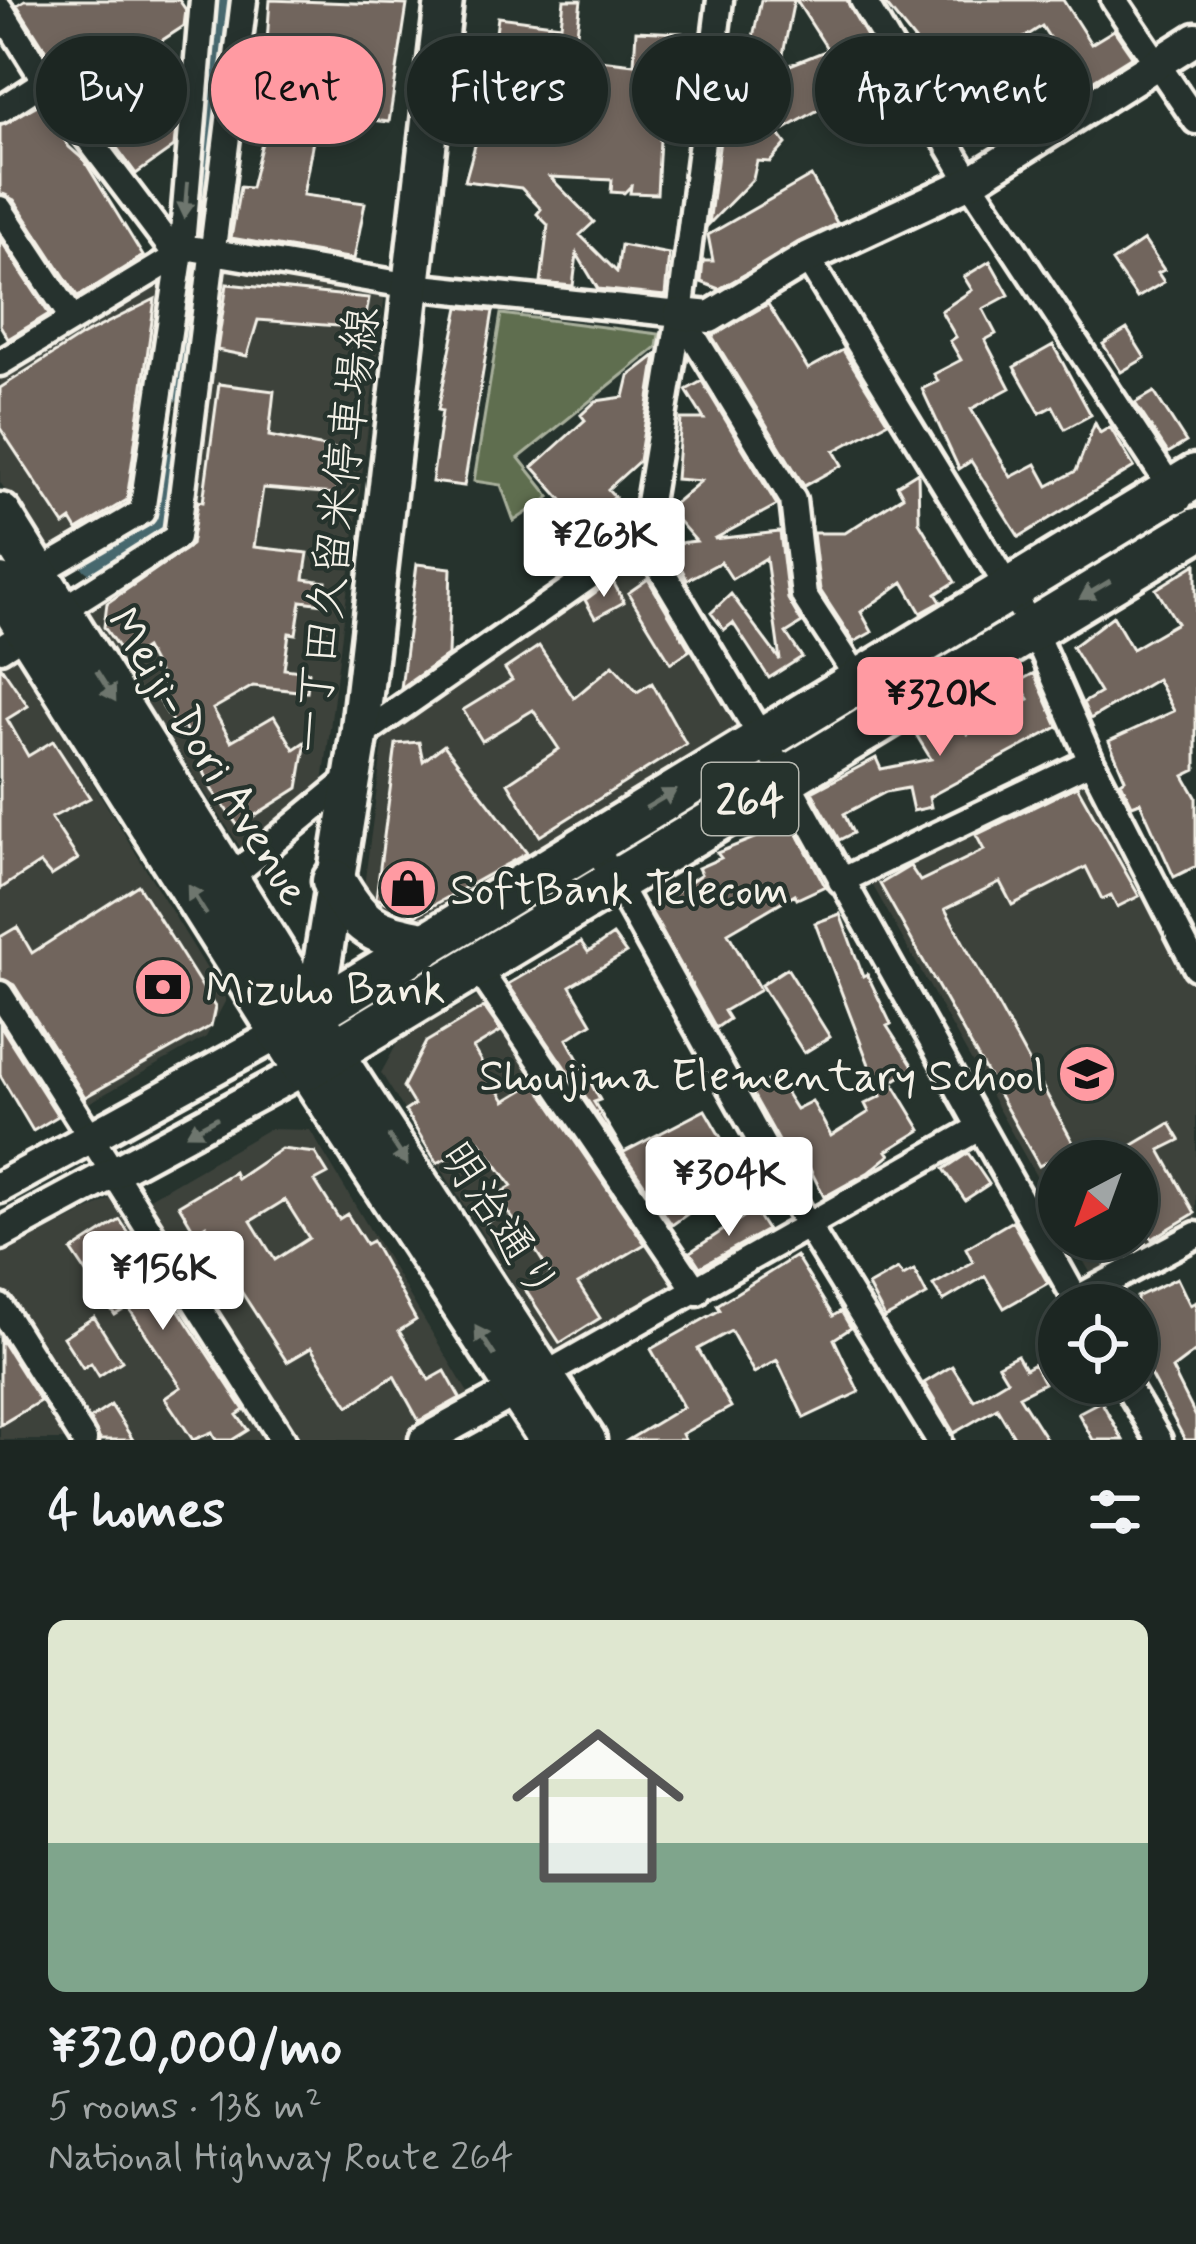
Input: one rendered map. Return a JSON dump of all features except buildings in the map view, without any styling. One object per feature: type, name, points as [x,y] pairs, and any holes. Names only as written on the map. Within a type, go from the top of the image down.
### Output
[{"type":"highway","name":"264","points":[[295,1023],[1184,483]]},
{"type":"highway","name":"Meiji-Dori Avenue","points":[[0,515],[11,586],[29,630],[320,1060]]},
{"type":"highway","name":"264","points":[[320,1060],[1196,528]]},
{"type":"highway","name":"Meiji-Dori Avenue","points":[[29,630],[227,880],[295,1023]]},
{"type":"highway","points":[[334,881],[354,916],[377,932],[426,943]]},
{"type":"main road","name":"一丁田久留米停車場線","points":[[295,1023],[334,881],[359,737],[444,0]]},
{"type":"main road","name":"明治通り","points":[[320,1060],[531,1382],[587,1440]]},
{"type":"main road","name":"明治通り","points":[[531,1382],[548,1440]]},
{"type":"street","points":[[11,586],[142,512],[180,251],[203,0]]},
{"type":"street","points":[[29,630],[177,537],[244,0]]},
{"type":"street","points":[[720,0],[680,314],[643,539],[784,777],[1067,1284]]},
{"type":"street","points":[[863,0],[970,182],[1184,483],[1196,528]]},
{"type":"street","points":[[1114,0],[1196,121]]},
{"type":"street","points":[[2,4],[36,65]]},
{"type":"street","points":[[0,363],[180,251],[412,286],[710,317],[807,258],[970,182],[1196,39]]},
{"type":"street","points":[[0,110],[36,87]]},
{"type":"street","points":[[95,144],[180,251]]},
{"type":"street","points":[[0,209],[73,318]]},
{"type":"street","points":[[807,258],[1032,627],[1090,761],[1196,967]]},
{"type":"street","points":[[680,314],[794,500],[804,596],[859,680]]},
{"type":"street","points":[[359,737],[643,539]]},
{"type":"street","points":[[842,881],[1090,761]]},
{"type":"street","points":[[227,880],[352,778]]},
{"type":"street","points":[[593,841],[809,1228],[939,1440]]},
{"type":"street","points":[[477,967],[697,1292]]},
{"type":"street","points":[[0,994],[111,1176],[283,1440]]},
{"type":"street","points":[[0,1187],[295,1023]]},
{"type":"street","points":[[0,1234],[320,1060]]},
{"type":"street","points":[[425,1440],[697,1292],[979,1128]]},
{"type":"street","points":[[1109,1284],[1196,1235]]},
{"type":"street","points":[[0,1307],[84,1440]]},
{"type":"street","points":[[1138,1404],[1159,1440]]},
{"type":"shaded area","points":[[223,268],[385,293],[323,784],[240,847],[86,608],[186,540]]},
{"type":"shaded area","points":[[164,272],[133,504],[47,555],[0,482],[0,375]]},
{"type":"shaded area","points":[[642,557],[748,732],[420,935],[362,901],[384,736]]},
{"type":"shaded area","points":[[12,651],[226,1000],[206,1037],[78,1109],[0,982],[0,658]]},
{"type":"shaded area","name":"Shoujima Elementary School","points":[[1088,773],[1196,987],[1196,1222],[1158,1244],[1158,1140],[1038,1140],[1038,1180],[868,877]]},
{"type":"shaded area","points":[[486,992],[680,1289],[557,1354],[381,1073],[399,1040]]},
{"type":"shaded area","points":[[269,1129],[310,1130],[473,1401],[405,1440],[293,1440],[141,1203]]},
{"type":"shaded area","points":[[116,1196],[274,1440],[95,1440],[0,1290],[0,1255]]},
{"type":"shaded area","name":"Shoujima Elementary School","points":[[1083,1260],[1131,1260],[1095,1281]]},
{"type":"shaded area","points":[[0,1326],[72,1440],[0,1440]]},
{"type":"green space","points":[[501,314],[659,334],[657,347],[519,458],[550,497],[514,521],[501,485],[474,481]]},
{"type":"waterway","points":[[173,381],[229,0]]},
{"type":"waterway","points":[[98,556],[151,522],[159,468]]},
{"type":"place","name":"SoftBank Telecom","points":[[408,888]]},
{"type":"place","name":"Mizuho Bank","points":[[163,987]]},
{"type":"place","name":"Shoujima Elementary School","points":[[1087,1074]]}]
